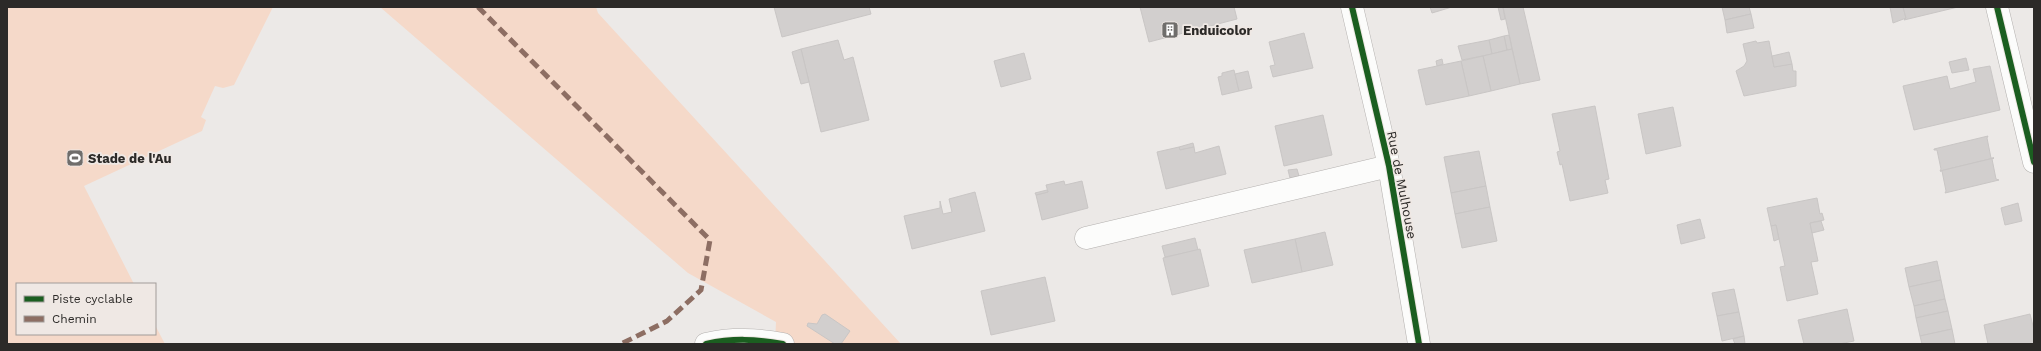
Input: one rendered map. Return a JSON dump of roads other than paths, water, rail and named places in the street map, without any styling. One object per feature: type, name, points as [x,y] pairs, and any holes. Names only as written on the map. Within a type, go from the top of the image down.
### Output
[{"type":"main road","name":"Rue de Mulhouse","points":[[1352,7],[1388,166],[1419,344]]},
{"type":"main road","points":[[1997,7],[2034,162]]},
{"type":"main road","name":"Rue de Mulhouse","points":[[1086,238],[1388,166]]},
{"type":"main road","points":[[706,344],[728,339],[762,340],[782,344]]},
{"type":"place","name":"Enduicolor","points":[[1170,30]]},
{"type":"place","name":"Stade de l'Au","points":[[75,158]]}]
